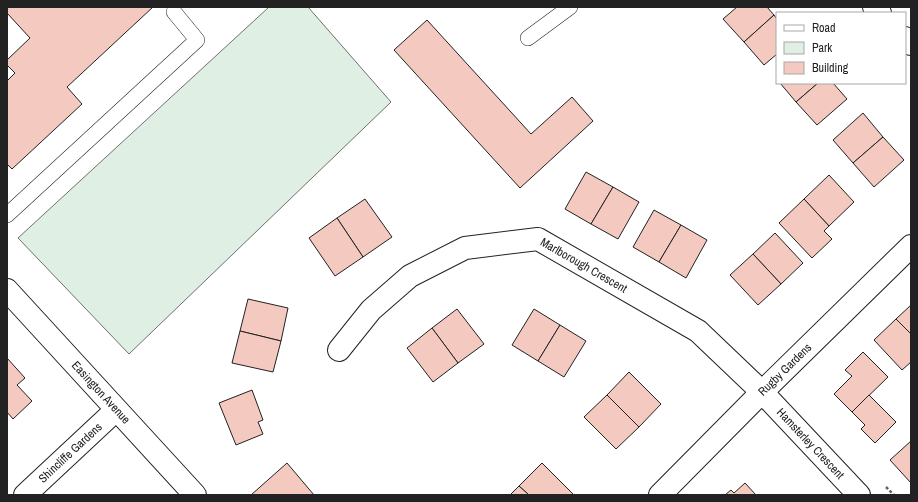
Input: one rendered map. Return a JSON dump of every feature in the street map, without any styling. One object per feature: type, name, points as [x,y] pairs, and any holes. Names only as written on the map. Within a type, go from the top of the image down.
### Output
[{"type":"street","name":"Marlborough Crescent","points":[[339,350],[371,310],[410,276],[465,248],[538,239],[698,331],[762,392]]},
{"type":"street","name":"Rugby Gardens","points":[[660,495],[762,392],[911,246]]},
{"type":"street","name":"Easington Avenue","points":[[7,290],[195,495]]},
{"type":"street","name":"Hamsterley Crescent","points":[[762,392],[859,495]]},
{"type":"street","name":"Shincliffe Gardens","points":[[25,495],[116,410]]},
{"type":"lane","points":[[528,38],[570,7]]},
{"type":"lane","points":[[7,215],[197,40],[174,12]]},
{"type":"green space","points":[[269,7],[308,7],[391,102],[129,354],[18,238]]},
{"type":"building","points":[[7,7],[153,7],[67,87],[82,104],[12,169],[7,164],[7,81],[15,73],[7,65],[7,60],[30,38],[7,13]]},
{"type":"building","points":[[737,7],[767,7],[774,15],[744,42],[723,19]]},
{"type":"building","points":[[774,15],[776,18],[776,55],[764,65],[744,42]]},
{"type":"building","points":[[427,20],[531,134],[572,97],[593,121],[520,188],[394,50]]},
{"type":"building","points":[[781,84],[817,84],[796,102]]},
{"type":"building","points":[[817,84],[834,84],[847,99],[817,125],[796,102]]},
{"type":"building","points":[[863,113],[883,137],[853,163],[833,140]]},
{"type":"building","points":[[883,137],[904,160],[874,187],[853,163]]},
{"type":"building","points":[[586,172],[613,187],[591,224],[565,209]]},
{"type":"building","points":[[829,175],[854,202],[829,226],[804,199]]},
{"type":"building","points":[[613,187],[639,202],[618,239],[591,224]]},
{"type":"building","points":[[365,199],[392,237],[363,257],[337,218]]},
{"type":"building","points":[[804,199],[829,226],[824,231],[832,239],[812,258],[779,223]]},
{"type":"building","points":[[654,210],[681,225],[659,262],[633,247]]},
{"type":"building","points":[[337,218],[363,257],[335,276],[309,238]]},
{"type":"building","points":[[681,225],[707,240],[686,278],[659,262]]},
{"type":"building","points":[[775,233],[803,263],[781,284],[753,254]]},
{"type":"building","points":[[753,254],[781,284],[758,305],[730,275]]},
{"type":"building","points":[[248,299],[288,308],[281,341],[240,331]]},
{"type":"building","points":[[911,305],[911,334],[896,319]]},
{"type":"building","points":[[457,309],[484,344],[458,363],[432,328]]},
{"type":"building","points":[[534,309],[560,325],[538,361],[512,345]]},
{"type":"building","points":[[896,319],[911,334],[911,362],[902,370],[874,340]]},
{"type":"building","points":[[560,325],[586,341],[564,377],[538,361]]},
{"type":"building","points":[[432,328],[458,363],[433,382],[407,348]]},
{"type":"building","points":[[240,331],[281,341],[273,372],[232,363]]},
{"type":"building","points":[[863,352],[888,377],[852,412],[834,394],[852,376],[845,370]]},
{"type":"building","points":[[7,358],[25,378],[17,385],[32,401],[13,419],[7,412]]},
{"type":"building","points":[[629,372],[661,404],[639,427],[607,395]]},
{"type":"building","points":[[252,390],[263,420],[258,422],[263,434],[236,445],[219,403]]},
{"type":"building","points":[[607,395],[639,427],[616,449],[584,417]]},
{"type":"building","points":[[869,395],[896,422],[875,443],[861,429],[865,425],[852,412]]},
{"type":"building","points":[[911,441],[911,483],[890,460]]},
{"type":"building","points":[[287,463],[314,495],[251,495]]},
{"type":"building","points":[[542,463],[574,495],[529,495],[519,486]]},
{"type":"building","points":[[745,483],[756,495],[725,495],[731,490],[734,493]]},
{"type":"building","points":[[519,486],[529,495],[510,495]]}]
